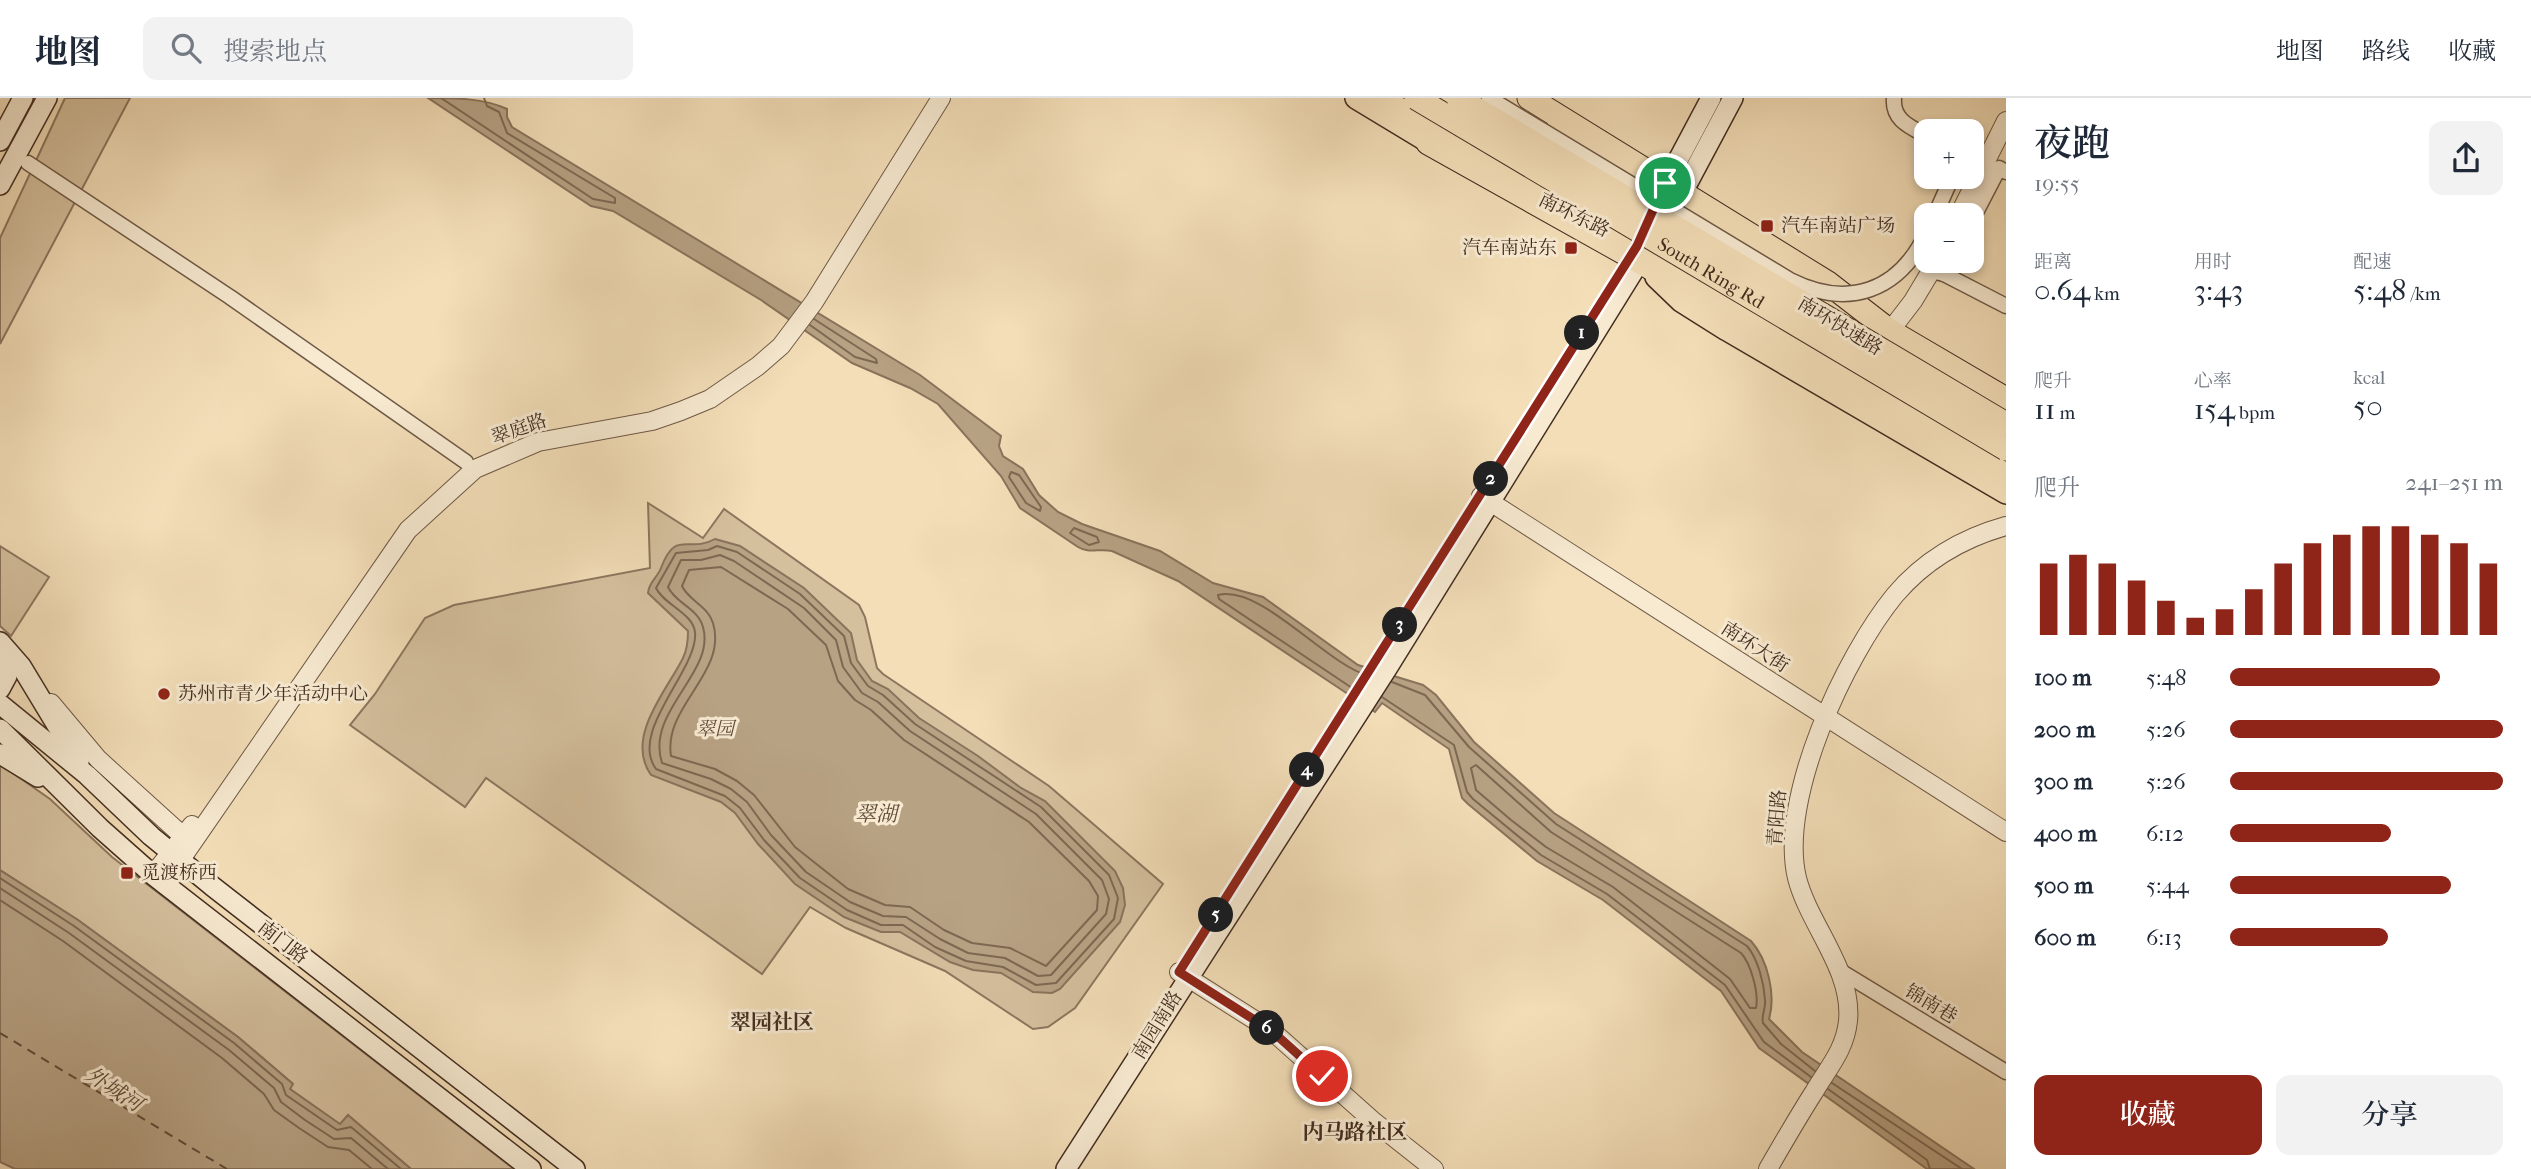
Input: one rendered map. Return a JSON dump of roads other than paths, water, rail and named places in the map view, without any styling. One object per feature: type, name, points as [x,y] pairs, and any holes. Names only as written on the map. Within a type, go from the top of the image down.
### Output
[{"type":"highway","points":[[1379,98],[1502,166],[1839,378],[2006,475]]},
{"type":"highway","name":"South Ring Rd","points":[[1416,98],[2006,449]]},
{"type":"highway","name":"南环快速路","points":[[1458,98],[2006,424]]},
{"type":"highway","points":[[1530,102],[1664,206],[1828,283],[1890,331],[2006,399]]},
{"type":"highway","points":[[1428,143],[1638,254]]},
{"type":"main road","points":[[0,141],[23,98]]},
{"type":"main road","points":[[0,185],[47,98]]},
{"type":"main road","points":[[1356,98],[1428,143]]},
{"type":"main road","points":[[1664,206],[1711,98]]},
{"type":"main road","points":[[1664,206],[1733,98]]},
{"type":"main road","points":[[1502,166],[1519,138],[1530,102]]},
{"type":"main road","points":[[1519,138],[1664,206],[2006,415]]},
{"type":"main road","name":"南园南路","points":[[1063,1163],[1382,665],[1638,254],[1664,206]]},
{"type":"main road","points":[[1638,254],[2006,464]]},
{"type":"main road","points":[[1638,254],[1681,301],[2006,494]]},
{"type":"main road","points":[[1890,331],[1935,350],[2006,393]]},
{"type":"main road","points":[[0,642],[21,666],[87,775]]},
{"type":"main road","points":[[0,659],[7,676],[0,690]]},
{"type":"main road","name":"南门路","points":[[0,704],[87,775],[176,857],[575,1169]]},
{"type":"main road","name":"南门路","points":[[0,729],[159,879],[531,1169]]},
{"type":"main road","points":[[0,754],[65,793]]},
{"type":"street","name":"翠庭路","points":[[809,299],[928,98]]},
{"type":"street","name":"翠庭路","points":[[159,879],[408,530],[475,469],[538,442],[652,421],[710,399],[758,366],[809,299],[941,98]]},
{"type":"street","points":[[1489,98],[1790,280],[1822,293],[1847,295],[1887,281],[1906,266],[1914,253]]},
{"type":"street","points":[[1894,98],[1894,110],[1902,122],[1914,129]]},
{"type":"street","points":[[1965,203],[2006,121]]},
{"type":"street","points":[[28,163],[230,297],[466,462]]},
{"type":"street","points":[[1981,203],[1999,168],[2006,172]]},
{"type":"street","points":[[1890,331],[1936,273]]},
{"type":"street","points":[[1951,273],[2006,306]]},
{"type":"street","name":"翠庭路","points":[[176,857],[184,837],[396,529],[413,509],[466,462],[526,433],[652,411],[703,392],[748,361],[789,327]]},
{"type":"street","name":"南环大街","points":[[1486,498],[2006,832]]},
{"type":"street","name":"青阳路","points":[[1768,1169],[1840,1053],[1848,1017],[1846,995],[1806,906],[1794,855],[1793,825],[1807,760],[1852,664],[1895,596],[1920,571],[1950,548],[2006,527]]},
{"type":"street","points":[[21,666],[98,758],[184,837]]},
{"type":"street","name":"锦南巷","points":[[1836,968],[2006,1072]]},
{"type":"street","points":[[1183,975],[1272,1031],[1372,1121],[1434,1169]]},
{"type":"water","points":[[428,98],[479,101],[507,109],[507,117],[512,127],[920,375],[1001,436],[999,446],[1003,456],[1023,469],[1039,495],[1058,512],[1082,524],[1160,551],[1213,583],[1263,597],[1358,665],[1423,685],[1436,695],[1474,742],[1554,813],[1751,941],[1762,958],[1769,978],[1772,999],[1769,1019],[1802,1052],[1974,1169],[1927,1169],[1759,1048],[1721,991],[1603,900],[1537,861],[1468,804],[1462,798],[1449,749],[1382,703],[1375,712],[1178,581],[1112,551],[1078,547],[1020,508],[1001,476],[938,404],[910,388],[852,363],[761,300],[613,211],[591,206]]},
{"type":"water","name":"翠湖","points":[[715,539],[740,546],[804,588],[851,633],[857,660],[872,681],[888,689],[919,718],[1021,788],[1045,801],[1115,871],[1123,888],[1125,905],[1120,922],[1060,989],[1052,993],[1033,992],[1001,973],[973,970],[950,962],[900,932],[881,932],[844,917],[795,884],[758,844],[735,813],[721,802],[651,775],[644,760],[642,745],[645,729],[684,655],[688,631],[648,593],[649,589],[672,549],[678,545],[706,543]]},
{"type":"water","name":"外城河","points":[[0,870],[78,920],[238,1037],[293,1084],[290,1089],[340,1124],[348,1115],[411,1169],[15,1169],[0,1162]]},
{"type":"place","name":"汽车南站广场","points":[[1767,226]]},
{"type":"place","name":"汽车南站东","points":[[1571,248]]},
{"type":"place","name":"苏州市青少年活动中心","points":[[164,694]]},
{"type":"place","name":"觅渡桥西","points":[[127,873]]},
{"type":"district","name":"翠园社区","points":[[772,1022]]},
{"type":"district","name":"内马路社区","points":[[1355,1132]]},
{"type":"park label","name":"翠园","points":[[715,729]]}]
